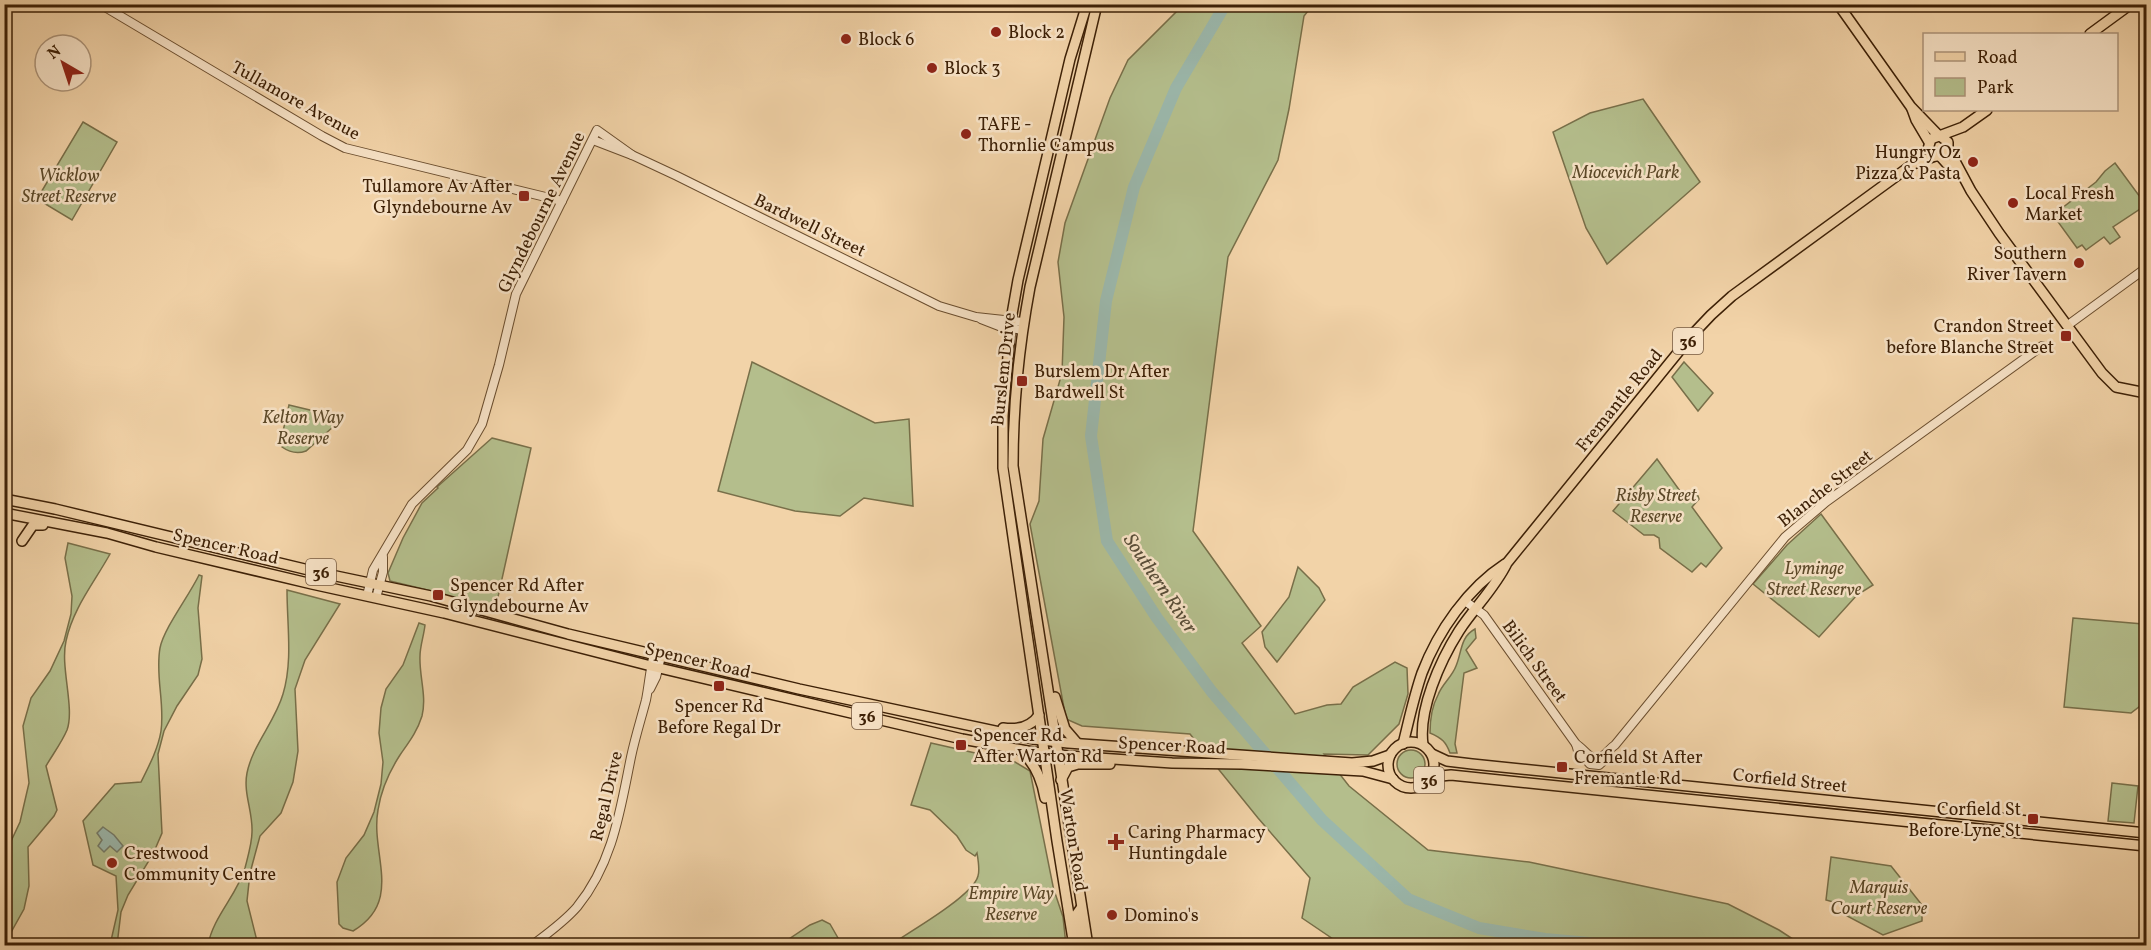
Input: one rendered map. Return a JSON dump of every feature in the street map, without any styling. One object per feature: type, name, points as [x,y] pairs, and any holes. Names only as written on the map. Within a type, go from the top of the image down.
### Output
[{"type":"main road","name":"Burslem Drive","points":[[1042,740],[1003,468],[1003,416],[1010,324],[1018,280],[1070,59],[1087,4]]},
{"type":"main road","name":"Burslem Drive","points":[[1056,741],[1013,466],[1013,424],[1023,326],[1047,210],[1097,4]]},
{"type":"main road","points":[[1838,4],[1911,107],[1939,136],[1946,139],[1971,190],[1999,233],[2102,373],[2113,385],[2130,391],[2146,393]]},
{"type":"main road","points":[[2091,33],[2131,4]]},
{"type":"main road","points":[[1070,59],[1083,62]]},
{"type":"main road","points":[[1911,107],[1929,144],[1930,152],[1951,167],[1971,190]]},
{"type":"main road","points":[[1929,144],[1934,137],[1963,127],[1986,111]]},
{"type":"main road","points":[[1938,156],[1945,154],[1963,127]]},
{"type":"main road","name":"Fremantle Road","points":[[1402,744],[1423,670],[1440,636],[1465,601],[1493,572],[1507,562],[1711,315],[1732,296],[1913,164],[1929,144]]},
{"type":"main road","name":"Fremantle Road","points":[[1913,164],[1938,156]]},
{"type":"main road","points":[[4,501],[21,507],[29,517],[30,528]]},
{"type":"main road","name":"Spencer Road","points":[[4,501],[74,514],[375,584],[687,662],[980,728],[1042,740],[1304,764],[1363,771],[1393,779]]},
{"type":"main road","name":"Spencer Road","points":[[4,513],[94,531],[444,613],[655,667],[914,727],[1018,748],[1044,753],[1172,763],[1220,765],[1243,760]]},
{"type":"main road","points":[[74,514],[75,522],[144,538],[156,547]]},
{"type":"main road","points":[[22,541],[30,528],[39,524],[86,534],[94,531]]},
{"type":"main road","name":"Fremantle Road","points":[[1423,745],[1422,720],[1431,688],[1458,632],[1500,578],[1507,562]]},
{"type":"main road","points":[[1026,623],[1031,615],[1033,587]]},
{"type":"main road","points":[[519,620],[515,623],[516,626],[573,642],[579,648]]},
{"type":"main road","points":[[1043,654],[1049,665],[1061,719],[1071,738],[1077,743]]},
{"type":"main road","points":[[687,662],[690,668],[708,673],[716,681]]},
{"type":"main road","points":[[881,707],[912,720],[914,727]]},
{"type":"main road","points":[[980,728],[1023,727],[1034,722],[1039,715]]},
{"type":"main road","name":"Warton Road","points":[[1042,740],[1074,945]]},
{"type":"main road","name":"Warton Road","points":[[1056,741],[1088,945]]},
{"type":"main road","name":"36","points":[[1417,742],[1423,745],[1432,754],[1435,762],[1431,777],[1417,788],[1399,785],[1393,779],[1388,767],[1390,755],[1402,744],[1417,742]]},
{"type":"main road","points":[[1018,748],[1028,757],[1038,777],[1057,841]]},
{"type":"main road","name":"Corfield Street","points":[[1432,754],[1447,761],[1472,764],[2146,833]]},
{"type":"main road","name":"Spencer Road","points":[[1304,764],[1364,762],[1390,755]]},
{"type":"main road","points":[[1061,780],[1068,767],[1078,765],[1157,766],[1172,763]]},
{"type":"main road","name":"Corfield Street","points":[[1431,777],[1451,775],[2146,846]]},
{"type":"main road","points":[[1079,945],[1076,915],[1081,907]]},
{"type":"street","name":"Tullamore Avenue","points":[[100,4],[345,148],[562,201]]},
{"type":"street","name":"Glyndebourne Avenue","points":[[371,597],[375,584],[374,570],[412,504],[467,450],[482,424],[516,294],[597,130]]},
{"type":"street","name":"Bardwell Street","points":[[597,130],[632,155]]},
{"type":"street","name":"Bardwell Street","points":[[593,140],[632,155],[939,306],[994,325],[1023,326]]},
{"type":"street","points":[[2068,325],[2146,268]]},
{"type":"street","name":"Blanche Street","points":[[1576,744],[1587,763],[1594,765],[1604,762],[1615,745],[1796,526],[2042,346]]},
{"type":"street","name":"Bilich Street","points":[[1465,601],[1484,615],[1576,744]]},
{"type":"street","name":"Regal Drive","points":[[531,945],[565,919],[601,870],[613,842],[632,753],[658,655]]},
{"type":"green space","points":[[1180,5],[1309,5],[1304,16],[1278,160],[1228,257],[1193,531],[1261,626],[1242,643],[1295,714],[1327,705],[1341,704],[1353,687],[1395,662],[1407,668],[1408,694],[1399,724],[1368,755],[1324,754],[1349,786],[1428,850],[1529,862],[1728,904],[1779,930],[1802,945],[1342,945],[1302,918],[1310,878],[1190,734],[1082,726],[1066,719],[1030,524],[1039,501],[1043,439],[1062,373],[1064,317],[1058,262],[1065,223],[1110,98],[1128,60],[1179,9]]},
{"type":"green space","name":"Miocevich Park","points":[[1643,99],[1700,182],[1607,264],[1586,228],[1553,132],[1590,113]]},
{"type":"green space","name":"Wicklow Street Reserve","points":[[83,122],[117,142],[72,220],[37,199]]},
{"type":"green space","points":[[2115,163],[2146,205],[2113,227],[2120,237],[2110,244],[2104,237],[2086,250],[2082,245],[2077,248],[2053,215],[2096,182]]},
{"type":"green space","points":[[752,362],[875,423],[909,419],[913,506],[864,498],[840,516],[795,511],[718,491]]},
{"type":"green space","points":[[1684,362],[1713,393],[1698,411],[1672,377]]},
{"type":"green space","name":"Kelton Way Reserve","points":[[289,405],[343,418],[306,451],[294,452],[282,447],[281,440]]},
{"type":"green space","points":[[492,438],[531,448],[496,606],[451,599],[444,594],[390,581],[388,573],[422,503]]},
{"type":"green space","name":"Risby Street Reserve","points":[[1657,459],[1680,491],[1692,492],[1698,496],[1699,499],[1692,507],[1722,548],[1706,567],[1701,563],[1692,572],[1660,548],[1659,538],[1654,535],[1644,535],[1613,511]]},
{"type":"green space","name":"Lyminge Street Reserve","points":[[1821,514],[1873,585],[1857,595],[1819,637],[1753,584],[1787,545]]},
{"type":"green space","points":[[68,543],[110,554],[69,629],[65,663],[69,721],[65,734],[46,766],[57,810],[28,847],[29,886],[24,909],[5,943],[5,854],[20,822],[29,783],[23,726],[31,698],[50,671],[64,641],[71,614],[72,596],[65,558]]},
{"type":"green space","points":[[1298,567],[1319,588],[1325,600],[1277,662],[1265,647],[1262,632],[1289,597]]},
{"type":"green space","points":[[199,575],[202,576],[198,608],[202,659],[198,675],[177,706],[164,731],[158,754],[162,833],[121,912],[117,945],[110,945],[118,910],[116,876],[93,865],[83,821],[115,784],[141,782],[150,764],[160,738],[162,721],[159,658],[162,640]]},
{"type":"green space","points":[[287,590],[340,604],[305,660],[295,689],[298,751],[293,782],[281,813],[260,836],[250,873],[247,901],[258,945],[208,945],[215,925],[241,878],[250,850],[252,825],[246,780],[254,752],[275,714],[286,681],[289,656]]},
{"type":"green space","points":[[2073,618],[2143,624],[2146,652],[2140,706],[2131,713],[2064,707]]},
{"type":"green space","points":[[419,623],[425,625],[420,656],[424,701],[422,716],[389,775],[379,803],[377,827],[382,876],[377,906],[368,919],[353,931],[339,924],[337,882],[346,858],[364,835],[374,812],[381,784],[383,762],[379,733],[381,708],[386,689],[403,665]]},
{"type":"green space","points":[[1475,629],[1476,638],[1466,650],[1477,668],[1464,673],[1455,744],[1457,753],[1450,753],[1443,741],[1430,733],[1432,713],[1440,691],[1456,666],[1464,641]]},
{"type":"green space","name":"Empire Way Reserve","points":[[931,743],[1015,762],[1030,771],[1054,891],[1052,893],[1055,893],[1063,917],[1066,945],[890,945],[965,894],[979,874],[977,853],[975,856],[966,850],[957,836],[930,810],[911,805]]},
{"type":"green space","points":[[1411,750],[1421,754],[1425,764],[1421,774],[1411,778],[1401,774],[1397,764],[1401,754]]},
{"type":"green space","points":[[2112,783],[2138,786],[2134,823],[2108,821]]},
{"type":"green space","name":"Marquis Court Reserve","points":[[1831,857],[1891,866],[1922,905],[1922,921],[1883,935],[1847,916],[1851,907],[1826,900]]},
{"type":"green space","points":[[822,920],[830,924],[842,945],[780,945],[810,925]]},
{"type":"shaded area","points":[[103,827],[123,846],[117,852],[110,846],[104,852],[98,846],[102,840],[97,833]]},
{"type":"waterway","name":"Southern River","points":[[1222,4],[1222,10],[1176,88],[1134,187],[1106,301],[1091,436],[1107,541],[1157,618],[1212,692],[1322,820],[1408,899],[1479,928],[1545,939],[1623,946]]},
{"type":"place","name":"Block 2","points":[[996,32]]},
{"type":"place","name":"Block 6","points":[[846,39]]},
{"type":"place","name":"Block 3","points":[[932,68]]},
{"type":"place","name":"TAFE - Thornlie Campus","points":[[966,134]]},
{"type":"place","name":"Hungry Oz Pizza & Pasta","points":[[1973,162]]},
{"type":"place","name":"Tullamore Av After Glyndebourne Av","points":[[524,196]]},
{"type":"place","name":"Local Fresh Market","points":[[2013,203]]},
{"type":"place","name":"Southern River Tavern","points":[[2079,263]]},
{"type":"place","name":"Crandon Street before Blanche Street","points":[[2066,336]]},
{"type":"place","name":"Burslem Dr After Bardwell St","points":[[1022,381]]},
{"type":"place","name":"Spencer Rd After Glyndebourne Av","points":[[438,595]]},
{"type":"place","name":"Spencer Rd Before Regal Dr","points":[[719,686]]},
{"type":"place","name":"Spencer Rd After Warton Rd","points":[[961,745]]},
{"type":"place","name":"Corfield St After Fremantle Rd","points":[[1562,767]]},
{"type":"place","name":"Corfield St Before Lyne St","points":[[2033,819]]},
{"type":"place","name":"Caring Pharmacy Huntingdale","points":[[1116,842]]},
{"type":"place","name":"Crestwood Community Centre","points":[[112,863]]},
{"type":"place","name":"Domino's","points":[[1112,915]]}]
